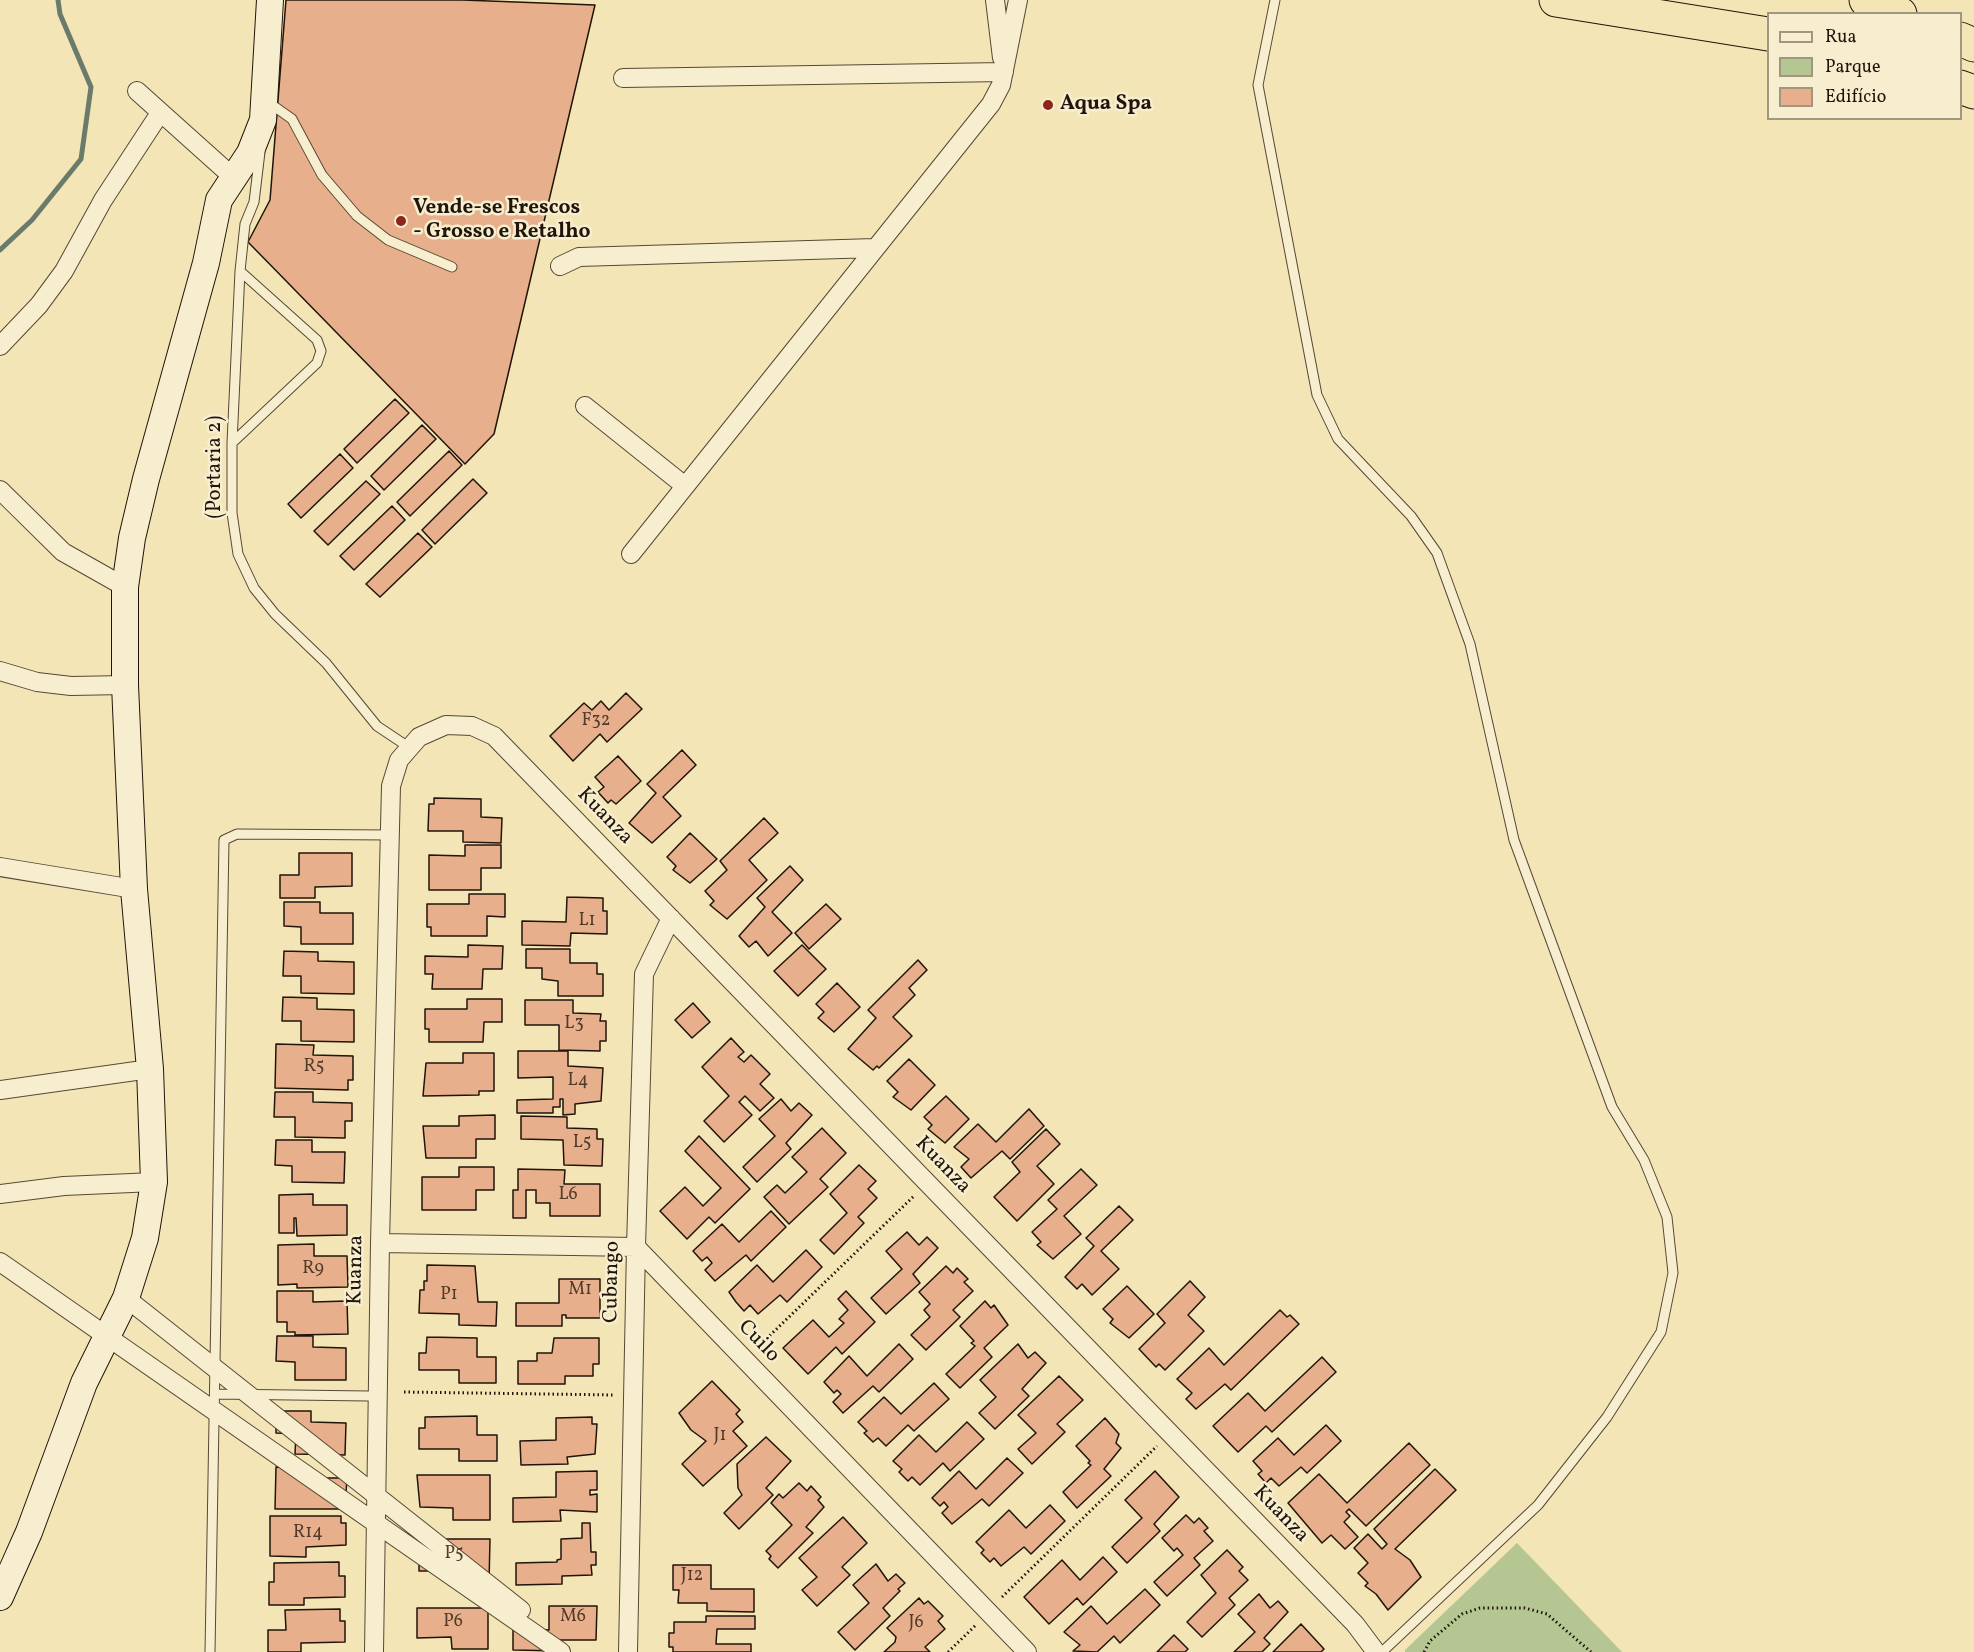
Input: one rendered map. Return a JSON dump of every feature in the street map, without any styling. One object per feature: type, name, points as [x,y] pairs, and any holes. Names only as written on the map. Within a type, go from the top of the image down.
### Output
[{"type":"highway","points":[[1556,0],[1634,6],[1767,34]]},
{"type":"highway","points":[[1866,0],[1895,12]]},
{"type":"street","points":[[0,1597],[29,1532],[84,1383],[126,1298],[145,1238],[154,1182],[150,1069],[134,889],[125,685],[125,587],[141,498],[206,263],[219,201],[250,153],[264,110],[270,0]]},
{"type":"street","points":[[995,0],[1004,72]]},
{"type":"street","points":[[632,554],[991,104],[1004,72],[1018,0]]},
{"type":"street","points":[[623,78],[1004,72]]},
{"type":"street","points":[[137,91],[234,178]]},
{"type":"street","points":[[0,346],[39,305],[64,271],[103,200],[160,113]]},
{"type":"street","points":[[560,267],[579,257],[875,248]]},
{"type":"street","points":[[585,406],[685,486]]},
{"type":"street","points":[[0,490],[63,552],[125,587]]},
{"type":"street","points":[[0,671],[37,682],[60,685],[125,685]]},
{"type":"street","name":"Kuanza","points":[[374,1652],[380,1243],[392,786],[399,760],[419,737],[446,725],[472,726],[494,736],[1355,1624],[1376,1652]]},
{"type":"street","points":[[0,867],[134,889]]},
{"type":"street","name":"Cubango","points":[[628,1652],[644,974],[671,918]]},
{"type":"street","points":[[0,1090],[150,1069]]},
{"type":"street","points":[[0,1194],[64,1186],[154,1182]]},
{"type":"street","points":[[380,1243],[636,1247]]},
{"type":"street","name":"Cuilo","points":[[636,1247],[1027,1652]]},
{"type":"street","points":[[0,1263],[561,1652]]},
{"type":"street","points":[[126,1298],[574,1652]]},
{"type":"lane","points":[[1275,0],[1258,85],[1317,394],[1338,439],[1411,516],[1437,553],[1470,644],[1514,840],[1612,1107],[1644,1160],[1667,1217],[1673,1273],[1661,1332],[1607,1417],[1538,1505],[1382,1652]]},
{"type":"lane","points":[[264,110],[292,119],[321,175],[357,216],[388,240],[452,267]]},
{"type":"lane","name":"(Portaria 2)","points":[[264,110],[254,202],[245,224],[240,271],[232,443],[232,513],[238,554],[254,588],[275,614],[345,685],[377,726],[410,748]]},
{"type":"lane","points":[[232,443],[317,363],[321,351],[317,340],[240,271]]},
{"type":"lane","points":[[210,1652],[224,840],[237,834],[390,835]]},
{"type":"lane","points":[[214,1394],[369,1396]]},
{"type":"path","points":[[760,1345],[915,1195]]},
{"type":"path","points":[[404,1392],[617,1395]]},
{"type":"path","points":[[1002,1597],[1157,1446]]},
{"type":"path","points":[[1424,1652],[1430,1641],[1461,1614],[1480,1608],[1525,1608],[1547,1614],[1591,1652]]},
{"type":"path","points":[[948,1652],[977,1624]]},
{"type":"green space","points":[[1517,1543],[1622,1652],[1405,1652],[1405,1650]]},
{"type":"building","name":"Vende-se Frescos - Grosso e Retalho","points":[[286,0],[463,0],[595,5],[494,434],[465,464],[248,242],[270,200]]},
{"type":"building","points":[[395,399],[409,413],[357,463],[344,449]]},
{"type":"building","points":[[422,425],[436,439],[384,490],[371,476]]},
{"type":"building","points":[[449,451],[462,465],[410,516],[397,502]]},
{"type":"building","points":[[340,454],[353,468],[301,518],[288,504]]},
{"type":"building","points":[[473,479],[487,493],[435,544],[422,530]]},
{"type":"building","points":[[366,481],[380,494],[328,545],[314,531]]},
{"type":"building","points":[[392,506],[405,520],[354,570],[340,556]]},
{"type":"building","points":[[418,533],[432,547],[380,597],[366,584]]},
{"type":"building","points":[[626,693],[642,709],[607,742],[600,734],[573,761],[550,736],[584,703],[592,710],[601,701],[609,710]]},
{"type":"building","points":[[682,750],[696,765],[663,797],[681,816],[652,843],[629,823],[656,793],[647,784]]},
{"type":"building","points":[[618,756],[641,781],[616,804],[611,800],[608,803],[598,792],[604,787],[595,777]]},
{"type":"building","points":[[434,798],[481,799],[481,817],[502,818],[501,843],[463,842],[463,831],[428,831],[429,804],[434,804]]},
{"type":"building","points":[[764,818],[778,833],[749,860],[767,880],[727,919],[710,905],[714,901],[705,891],[727,870],[720,861]]},
{"type":"building","points":[[690,833],[717,859],[690,883],[673,870],[676,866],[667,857]]},
{"type":"building","points":[[465,845],[501,845],[501,868],[481,868],[481,890],[429,890],[429,855],[465,856]]},
{"type":"building","points":[[299,853],[352,853],[352,886],[315,887],[315,898],[280,898],[280,875],[299,875]]},
{"type":"building","points":[[790,866],[803,880],[772,912],[792,933],[768,956],[756,941],[749,947],[739,936],[765,907],[757,898]]},
{"type":"building","points":[[469,894],[505,894],[505,917],[487,916],[487,936],[431,936],[431,927],[427,927],[427,904],[469,904]]},
{"type":"building","points":[[567,897],[603,898],[603,911],[607,911],[607,934],[571,933],[570,946],[522,945],[522,921],[566,922]]},
{"type":"building","points":[[284,902],[320,902],[320,913],[353,913],[353,944],[301,944],[301,927],[284,926]]},
{"type":"building","points":[[826,904],[841,919],[809,949],[795,933]]},
{"type":"building","points":[[468,945],[503,946],[502,969],[483,969],[482,989],[432,989],[433,974],[425,974],[425,956],[468,957]]},
{"type":"building","points":[[802,945],[826,969],[798,996],[774,971]]},
{"type":"building","points":[[526,949],[570,949],[570,963],[597,963],[597,974],[603,974],[603,996],[558,996],[558,981],[542,979],[542,968],[526,968]]},
{"type":"building","points":[[284,951],[318,952],[318,961],[354,962],[354,994],[301,993],[301,976],[283,976]]},
{"type":"building","points":[[918,960],[927,970],[909,988],[915,995],[893,1017],[912,1036],[879,1068],[877,1066],[873,1070],[848,1049],[876,1018],[868,1010]]},
{"type":"building","points":[[837,983],[860,1007],[834,1032],[818,1018],[824,1012],[816,1004]]},
{"type":"building","points":[[283,997],[317,998],[317,1009],[354,1010],[354,1042],[301,1041],[301,1021],[282,1021]]},
{"type":"building","points":[[467,999],[502,999],[502,1022],[484,1022],[483,1042],[429,1042],[429,1029],[425,1029],[425,1009],[467,1009]]},
{"type":"building","points":[[525,1000],[573,1000],[573,1013],[601,1014],[600,1021],[606,1021],[606,1041],[600,1041],[600,1051],[559,1050],[559,1025],[525,1025]]},
{"type":"building","points":[[693,1003],[710,1022],[692,1038],[675,1020]]},
{"type":"building","points":[[731,1038],[744,1052],[738,1057],[744,1062],[751,1055],[770,1074],[760,1084],[774,1098],[760,1111],[745,1096],[739,1102],[752,1115],[724,1142],[704,1121],[729,1096],[702,1067]]},
{"type":"building","points":[[276,1044],[314,1045],[313,1055],[353,1056],[353,1080],[348,1080],[348,1090],[275,1088]]},
{"type":"building","points":[[518,1051],[568,1051],[568,1066],[603,1068],[601,1101],[575,1104],[575,1114],[563,1115],[563,1099],[560,1099],[560,1107],[553,1107],[553,1113],[517,1113],[517,1100],[553,1099],[553,1077],[518,1078]]},
{"type":"building","points":[[463,1053],[494,1053],[494,1091],[479,1091],[479,1095],[423,1096],[426,1063],[463,1063]]},
{"type":"building","points":[[909,1059],[935,1085],[911,1110],[893,1097],[898,1092],[887,1081]]},
{"type":"building","points":[[275,1092],[313,1092],[313,1102],[352,1103],[352,1121],[345,1121],[345,1138],[295,1137],[295,1117],[274,1117]]},
{"type":"building","points":[[946,1096],[969,1119],[945,1143],[928,1129],[932,1125],[924,1117]]},
{"type":"building","points":[[781,1099],[791,1111],[799,1103],[812,1115],[786,1143],[791,1149],[757,1182],[743,1167],[775,1136],[759,1119]]},
{"type":"building","points":[[1029,1109],[1044,1126],[1010,1159],[1002,1151],[971,1178],[961,1167],[969,1159],[954,1147],[978,1124],[996,1142]]},
{"type":"building","points":[[495,1115],[495,1139],[476,1139],[476,1158],[426,1158],[423,1126],[459,1126],[459,1116]]},
{"type":"building","points":[[521,1116],[567,1117],[567,1128],[597,1129],[597,1139],[603,1139],[602,1166],[564,1165],[563,1140],[521,1139]]},
{"type":"building","points":[[822,1128],[846,1153],[820,1179],[828,1187],[789,1224],[764,1197],[777,1185],[785,1193],[807,1172],[792,1157]]},
{"type":"building","points":[[1046,1129],[1060,1144],[1037,1166],[1054,1184],[1017,1221],[994,1197],[1020,1172],[1012,1162]]},
{"type":"building","points":[[699,1136],[750,1189],[715,1223],[709,1217],[687,1239],[660,1211],[685,1187],[703,1206],[721,1188],[685,1151]]},
{"type":"building","points":[[276,1140],[312,1140],[312,1152],[345,1152],[344,1183],[292,1182],[292,1166],[275,1165]]},
{"type":"building","points":[[859,1165],[876,1181],[868,1189],[877,1198],[858,1217],[864,1223],[834,1254],[820,1240],[847,1213],[830,1194]]},
{"type":"building","points":[[459,1167],[494,1167],[494,1190],[476,1190],[476,1210],[422,1210],[422,1177],[459,1177]]},
{"type":"building","points":[[518,1169],[565,1170],[564,1184],[600,1184],[600,1216],[550,1216],[550,1203],[536,1203],[536,1190],[526,1190],[526,1218],[513,1218],[513,1190],[518,1190]]},
{"type":"building","points":[[1081,1169],[1097,1185],[1064,1216],[1081,1234],[1053,1259],[1037,1245],[1041,1242],[1032,1232],[1057,1209],[1048,1200]]},
{"type":"building","points":[[313,1194],[313,1205],[347,1205],[347,1235],[297,1236],[296,1218],[294,1218],[294,1233],[279,1233],[279,1195]]},
{"type":"building","points":[[1119,1206],[1133,1220],[1101,1251],[1119,1269],[1092,1295],[1082,1284],[1077,1289],[1065,1277],[1094,1246],[1086,1238]]},
{"type":"building","points":[[771,1211],[786,1227],[751,1261],[746,1255],[715,1281],[705,1270],[712,1263],[707,1257],[702,1261],[693,1251],[722,1224],[739,1242]]},
{"type":"building","points":[[907,1232],[919,1245],[927,1237],[938,1248],[913,1274],[920,1283],[886,1314],[871,1298],[902,1269],[886,1251]]},
{"type":"building","points":[[314,1244],[314,1256],[347,1256],[348,1287],[297,1288],[297,1284],[278,1285],[278,1245]]},
{"type":"building","points":[[806,1250],[822,1267],[787,1302],[780,1295],[758,1314],[750,1305],[744,1311],[729,1292],[757,1265],[773,1282]]},
{"type":"building","points":[[427,1265],[475,1266],[478,1302],[497,1302],[496,1326],[459,1325],[459,1314],[419,1313],[420,1290],[424,1290],[424,1281],[427,1281]]},
{"type":"building","points":[[946,1266],[953,1273],[957,1268],[968,1279],[964,1282],[973,1291],[953,1310],[960,1317],[926,1350],[911,1335],[930,1317],[924,1310],[930,1304],[919,1292]]},
{"type":"building","points":[[559,1279],[600,1279],[600,1318],[566,1318],[566,1315],[562,1315],[562,1326],[516,1326],[516,1303],[559,1303]]},
{"type":"building","points":[[1190,1281],[1205,1297],[1188,1315],[1204,1331],[1165,1370],[1159,1364],[1156,1367],[1139,1349],[1165,1323],[1157,1314]]},
{"type":"building","points":[[1127,1286],[1154,1314],[1129,1338],[1110,1323],[1113,1319],[1103,1309]]},
{"type":"building","points":[[277,1291],[313,1291],[313,1302],[347,1301],[348,1334],[295,1335],[295,1332],[287,1332],[287,1322],[277,1322]]},
{"type":"building","points":[[846,1291],[875,1322],[842,1354],[836,1347],[808,1374],[783,1348],[813,1320],[829,1337],[844,1323],[839,1319],[848,1310],[838,1299]]},
{"type":"building","points":[[985,1301],[991,1308],[994,1305],[1008,1325],[984,1348],[992,1357],[960,1388],[946,1374],[975,1346],[971,1343],[974,1341],[960,1326]]},
{"type":"building","points":[[1280,1310],[1287,1317],[1290,1315],[1299,1324],[1231,1390],[1225,1384],[1196,1409],[1186,1399],[1192,1393],[1177,1379],[1209,1348],[1224,1365]]},
{"type":"building","points":[[277,1336],[313,1336],[313,1347],[346,1348],[346,1380],[295,1380],[295,1362],[276,1361]]},
{"type":"building","points":[[427,1337],[477,1338],[477,1357],[496,1357],[496,1383],[459,1383],[459,1370],[419,1370],[419,1353],[426,1353]]},
{"type":"building","points":[[554,1338],[599,1338],[599,1364],[593,1364],[593,1376],[565,1376],[565,1384],[518,1384],[518,1361],[537,1361],[537,1353],[552,1353]]},
{"type":"building","points":[[899,1344],[913,1359],[879,1392],[873,1386],[843,1413],[833,1402],[841,1394],[837,1390],[834,1393],[824,1382],[849,1356],[867,1376]]},
{"type":"building","points":[[1018,1344],[1028,1358],[1035,1352],[1046,1363],[1022,1389],[1029,1396],[995,1429],[979,1413],[996,1397],[980,1380]]},
{"type":"building","points":[[1322,1357],[1336,1372],[1272,1432],[1266,1426],[1238,1452],[1213,1426],[1248,1393],[1265,1411]]},
{"type":"building","points":[[1059,1376],[1083,1400],[1057,1424],[1065,1432],[1032,1464],[1018,1449],[1036,1433],[1018,1415]]},
{"type":"building","points":[[712,1381],[740,1410],[736,1414],[743,1422],[733,1431],[747,1446],[703,1486],[682,1464],[706,1441],[691,1430],[679,1413]]},
{"type":"building","points":[[934,1383],[949,1399],[914,1431],[908,1425],[886,1446],[878,1438],[873,1442],[864,1433],[867,1431],[858,1422],[884,1397],[901,1414]]},
{"type":"building","points":[[276,1411],[311,1411],[311,1422],[346,1423],[345,1455],[295,1454],[296,1434],[276,1433]]},
{"type":"building","points":[[477,1416],[477,1435],[497,1435],[497,1461],[459,1461],[459,1449],[419,1449],[419,1428],[425,1428],[425,1417]]},
{"type":"building","points":[[592,1417],[592,1424],[597,1424],[595,1454],[567,1457],[568,1464],[521,1465],[520,1441],[556,1440],[556,1418]]},
{"type":"building","points":[[1105,1418],[1119,1434],[1116,1443],[1121,1448],[1104,1469],[1111,1476],[1077,1508],[1063,1492],[1091,1465],[1076,1446]]},
{"type":"building","points":[[967,1422],[984,1439],[950,1471],[943,1463],[920,1485],[912,1477],[908,1481],[899,1472],[902,1469],[893,1461],[919,1435],[936,1452]]},
{"type":"building","points":[[1326,1425],[1341,1441],[1307,1473],[1301,1467],[1279,1486],[1271,1478],[1266,1483],[1258,1474],[1262,1471],[1253,1461],[1278,1438],[1294,1455]]},
{"type":"building","points":[[766,1437],[791,1461],[766,1488],[773,1495],[739,1529],[724,1513],[742,1495],[738,1488],[737,1464]]},
{"type":"building","points":[[1409,1443],[1430,1465],[1366,1526],[1349,1509],[1346,1512],[1350,1516],[1344,1522],[1358,1537],[1345,1549],[1331,1535],[1322,1543],[1288,1503],[1319,1474],[1347,1503]]},
{"type":"building","points":[[1007,1458],[1023,1473],[989,1506],[982,1499],[952,1524],[942,1513],[948,1507],[944,1502],[940,1506],[932,1498],[959,1471],[976,1489]]},
{"type":"building","points":[[276,1467],[312,1468],[312,1478],[347,1478],[345,1509],[275,1509]]},
{"type":"building","points":[[1435,1469],[1456,1490],[1395,1549],[1410,1560],[1421,1577],[1388,1610],[1376,1594],[1365,1586],[1368,1583],[1358,1573],[1368,1563],[1354,1548],[1368,1534],[1382,1549],[1387,1544],[1374,1529]]},
{"type":"building","points":[[597,1471],[597,1490],[590,1490],[590,1495],[597,1494],[597,1512],[560,1510],[561,1521],[513,1522],[513,1498],[556,1497],[556,1472]]},
{"type":"building","points":[[1155,1471],[1179,1497],[1154,1524],[1160,1531],[1127,1563],[1112,1547],[1142,1518],[1125,1500]]},
{"type":"building","points":[[417,1475],[490,1475],[490,1520],[453,1520],[453,1508],[420,1507]]},
{"type":"building","points":[[799,1483],[807,1491],[811,1486],[821,1497],[818,1500],[824,1507],[806,1527],[813,1533],[778,1568],[769,1559],[771,1556],[766,1551],[792,1525],[771,1503],[779,1494],[783,1498]]},
{"type":"building","points":[[1050,1505],[1065,1521],[1031,1554],[1024,1547],[1001,1566],[994,1558],[990,1562],[981,1553],[984,1550],[976,1542],[1009,1510],[1026,1528]]},
{"type":"building","points":[[1186,1515],[1194,1523],[1199,1518],[1208,1528],[1204,1531],[1213,1541],[1194,1558],[1200,1565],[1167,1596],[1154,1582],[1183,1555],[1177,1548],[1174,1551],[1162,1538]]},
{"type":"building","points":[[270,1516],[341,1516],[341,1523],[346,1523],[346,1545],[306,1547],[306,1557],[270,1556]]},
{"type":"building","points":[[843,1517],[867,1543],[842,1567],[850,1575],[817,1606],[802,1590],[817,1577],[799,1558]]},
{"type":"building","points":[[582,1523],[590,1523],[591,1552],[596,1552],[596,1565],[591,1565],[592,1575],[562,1576],[562,1584],[516,1585],[516,1563],[557,1562],[561,1559],[561,1539],[582,1538]]},
{"type":"building","points":[[419,1539],[490,1539],[489,1583],[452,1571],[419,1571]]},
{"type":"building","points":[[1227,1550],[1243,1567],[1239,1571],[1248,1580],[1229,1598],[1235,1605],[1202,1637],[1187,1622],[1216,1593],[1201,1575]]},
{"type":"building","points":[[1103,1557],[1117,1572],[1083,1605],[1077,1598],[1049,1624],[1024,1597],[1062,1560],[1080,1580]]},
{"type":"building","points":[[339,1562],[339,1576],[345,1576],[345,1597],[304,1598],[304,1605],[269,1605],[269,1582],[274,1582],[274,1563]]},
{"type":"building","points":[[876,1564],[888,1581],[896,1574],[905,1583],[883,1608],[890,1616],[855,1650],[838,1632],[869,1603],[853,1585]]},
{"type":"building","points":[[673,1565],[711,1565],[711,1589],[754,1589],[754,1612],[707,1611],[707,1603],[678,1603],[679,1590],[673,1590]]},
{"type":"building","points":[[1145,1589],[1160,1605],[1120,1643],[1114,1636],[1097,1652],[1073,1651],[1080,1645],[1064,1632],[1091,1606],[1107,1624]]},
{"type":"building","points":[[1259,1594],[1270,1608],[1278,1601],[1288,1612],[1264,1638],[1270,1644],[1262,1652],[1234,1652],[1255,1632],[1238,1614]]},
{"type":"building","points":[[919,1598],[924,1604],[928,1601],[943,1616],[938,1621],[945,1629],[925,1647],[930,1652],[884,1652],[895,1642],[896,1637],[887,1628]]},
{"type":"building","points":[[549,1606],[597,1606],[596,1640],[560,1640],[560,1651],[513,1650],[513,1629],[549,1630]]},
{"type":"building","points":[[417,1608],[488,1608],[488,1649],[452,1649],[451,1637],[417,1638]]},
{"type":"building","points":[[340,1609],[340,1621],[345,1621],[345,1642],[301,1643],[301,1652],[268,1652],[268,1630],[286,1630],[285,1610]]},
{"type":"building","points":[[706,1616],[755,1616],[755,1629],[717,1629],[716,1644],[751,1644],[751,1652],[673,1652],[673,1647],[669,1647],[669,1633],[674,1633],[674,1622],[706,1622]]},
{"type":"building","points":[[1301,1624],[1324,1649],[1321,1652],[1273,1652]]},
{"type":"building","points":[[1174,1635],[1188,1649],[1185,1652],[1157,1652]]},
{"type":"waterway","points":[[0,250],[32,220],[81,159],[91,87],[60,14],[58,0]]},
{"type":"place","name":"Aqua Spa","points":[[1048,105]]},
{"type":"place","name":"Vende-se Frescos - Grosso e Retalho","points":[[401,221]]}]
